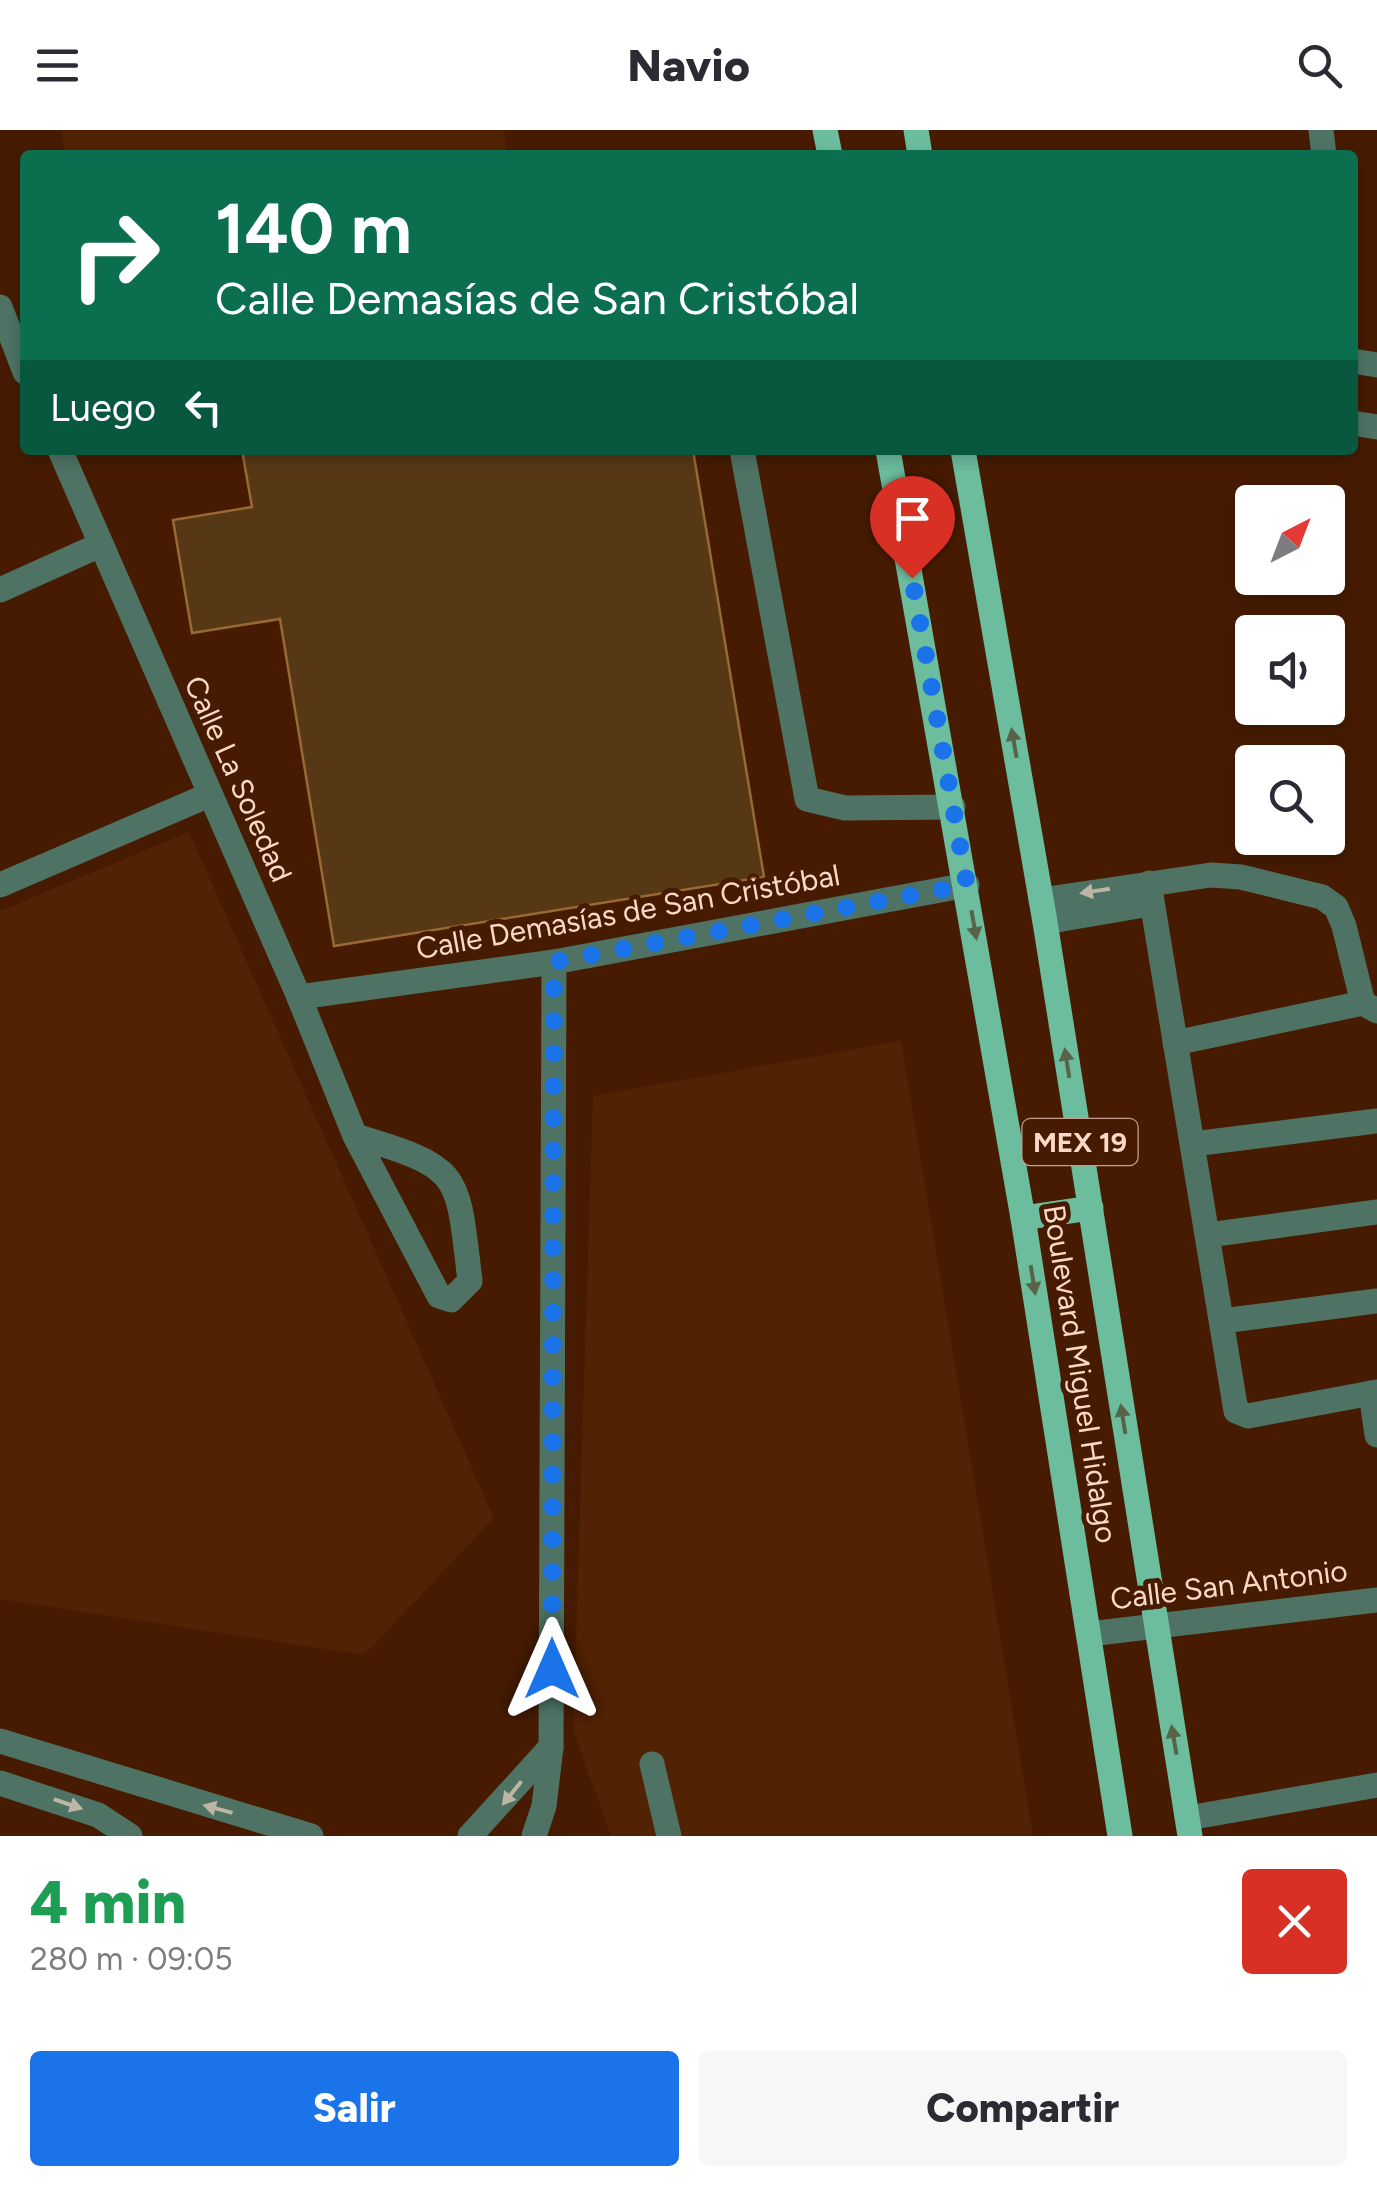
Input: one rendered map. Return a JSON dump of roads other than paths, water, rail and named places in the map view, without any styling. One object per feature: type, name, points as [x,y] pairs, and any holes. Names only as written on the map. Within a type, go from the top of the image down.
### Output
[{"type":"main road","name":"Boulevard Miguel Hidalgo","points":[[889,455],[1023,1218],[1120,1836]]},
{"type":"main road","name":"Boulevard Miguel Hidalgo","points":[[964,455],[1043,911],[1189,1827]]},
{"type":"main road","points":[[1023,1218],[1090,1208]]},
{"type":"street","points":[[0,307],[12,342]]},
{"type":"street","name":"Calle La Soledad","points":[[62,455],[300,998],[355,1136],[439,1296],[451,1300],[470,1281],[461,1207],[441,1170],[428,1158],[355,1136]]},
{"type":"street","points":[[743,455],[807,799],[845,808],[953,807]]},
{"type":"street","points":[[0,590],[100,545]]},
{"type":"street","points":[[0,885],[209,795]]},
{"type":"street","points":[[1043,911],[1150,893],[1211,875],[1242,877],[1322,897],[1336,907],[1370,1007],[1175,1042]]},
{"type":"street","name":"Calle Demasías de San Cristóbal","points":[[300,998],[554,962],[967,885]]},
{"type":"street","points":[[1150,893],[1236,1411],[1248,1416],[1374,1392],[1377,1435]]},
{"type":"street","points":[[534,1836],[544,1806],[552,1747],[554,962]]},
{"type":"street","points":[[1193,1144],[1377,1120]]},
{"type":"street","points":[[1208,1234],[1377,1212]]},
{"type":"street","points":[[1222,1321],[1377,1302]]},
{"type":"street","name":"Calle San Antonio","points":[[1090,1634],[1377,1600]]},
{"type":"street","points":[[0,1741],[311,1836]]},
{"type":"street","points":[[470,1836],[552,1747]]},
{"type":"street","points":[[652,1764],[669,1836]]},
{"type":"street","points":[[0,1784],[98,1815],[130,1836]]},
{"type":"street","points":[[1189,1827],[1377,1785]]}]
